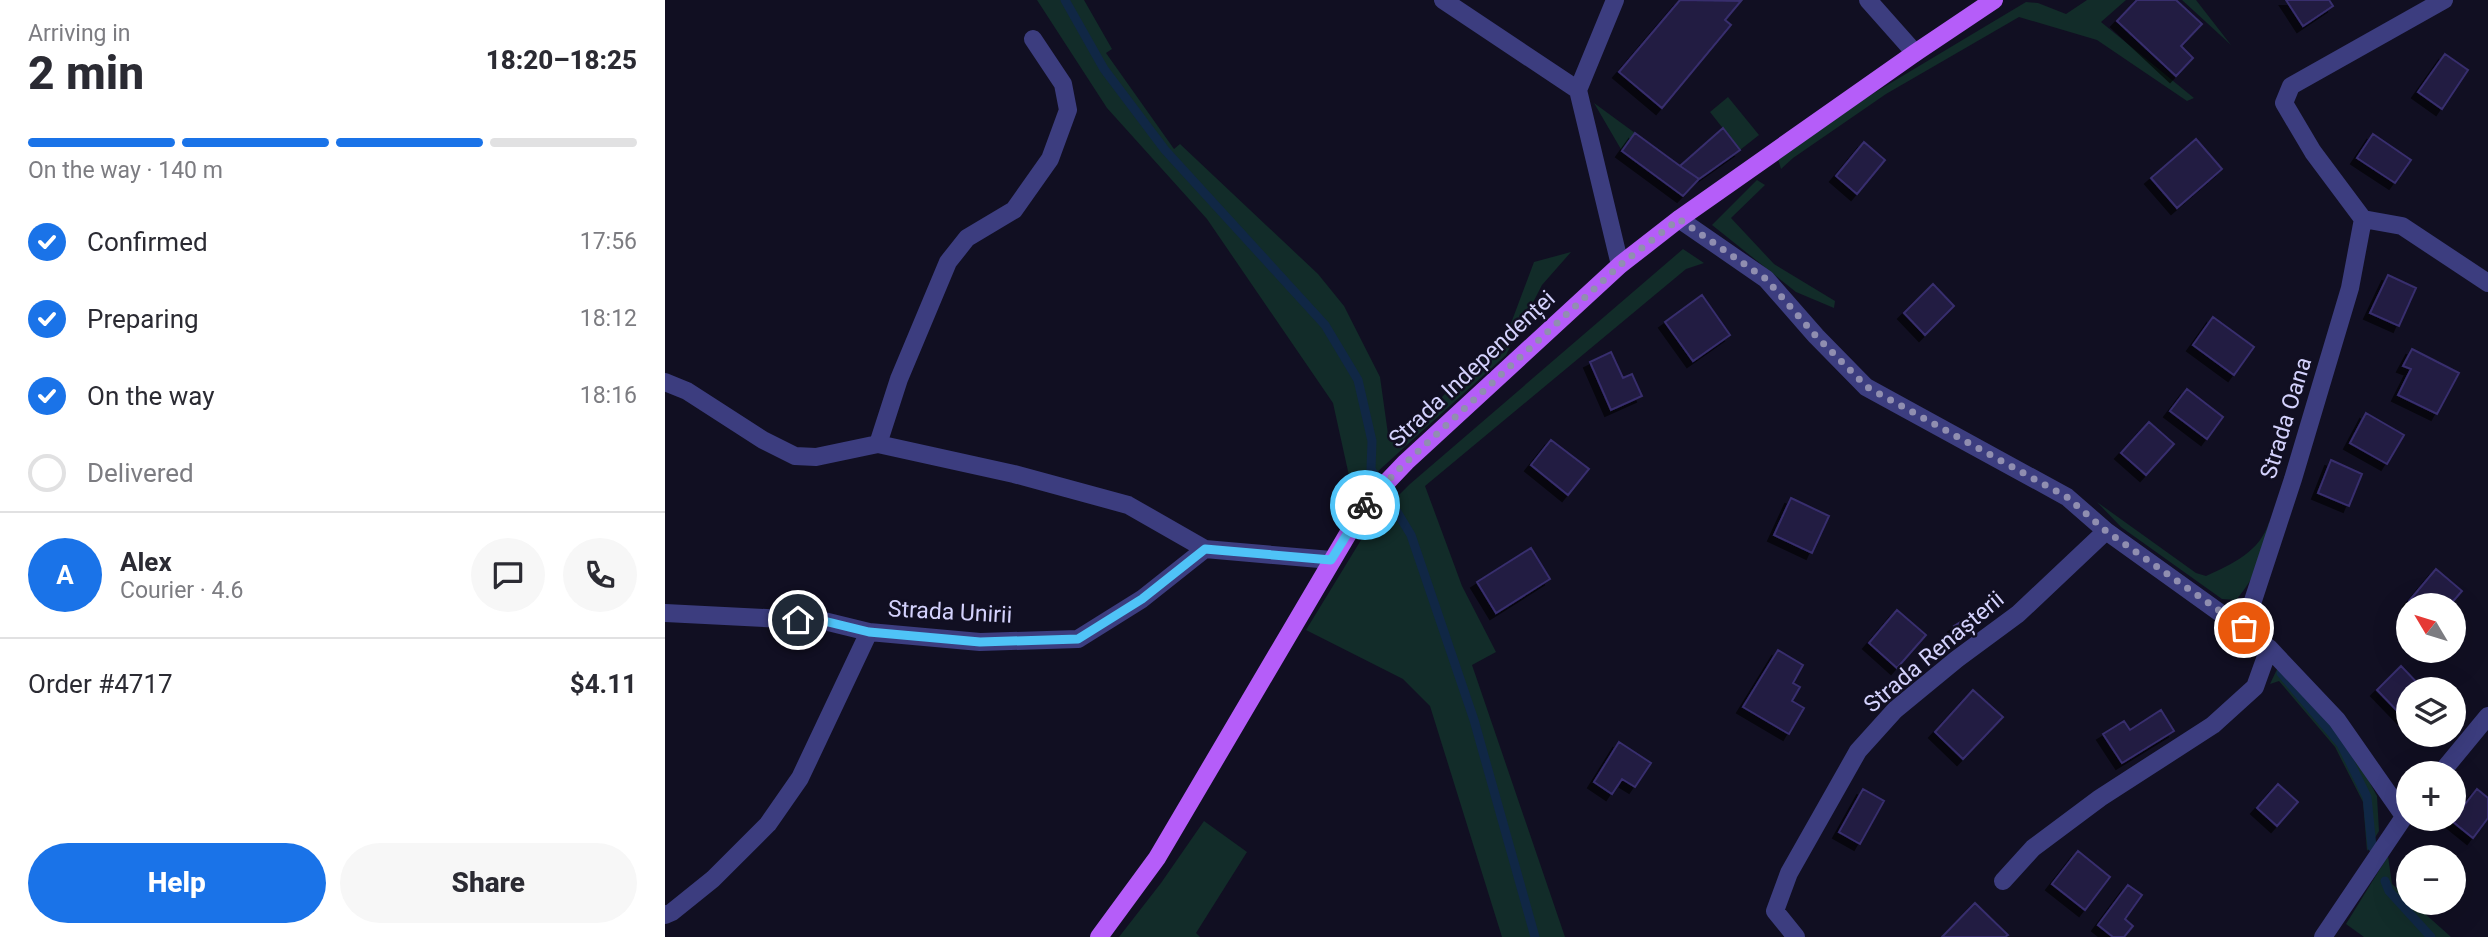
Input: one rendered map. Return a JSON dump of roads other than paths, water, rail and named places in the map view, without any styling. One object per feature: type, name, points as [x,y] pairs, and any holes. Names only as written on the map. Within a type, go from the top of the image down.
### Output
[{"type":"main road","name":"Strada Independenței","points":[[1099,937],[1157,858],[1365,505],[1401,467],[1620,265],[1679,219],[1994,0]]},
{"type":"street","points":[[1443,0],[1577,90]]},
{"type":"street","points":[[1615,0],[1577,90],[1620,265]]},
{"type":"street","points":[[1868,0],[1915,53]]},
{"type":"street","points":[[2444,0],[2291,86],[2284,103],[2313,152],[2363,219],[2402,226],[2488,283]]},
{"type":"street","points":[[878,444],[899,379],[948,262],[967,239],[1014,210],[1050,159],[1069,110],[1063,84],[1033,38]]},
{"type":"street","points":[[1679,219],[1766,279],[1816,336],[1867,387],[2067,497],[2106,531],[2269,648],[2337,719],[2396,800]]},
{"type":"street","name":"Strada Oana","points":[[2244,628],[2293,480],[2350,288],[2363,219]]},
{"type":"street","points":[[665,382],[687,391],[763,440],[795,456],[816,457],[878,444],[1014,474],[1128,505],[1205,549],[1331,560]]},
{"type":"street","name":"Strada Renașterii","points":[[1796,937],[1775,911],[1789,873],[1858,751],[1895,710],[2018,614],[2106,531]]},
{"type":"street","name":"Strada Unirii","points":[[665,613],[824,621],[869,632],[980,642],[1078,639],[1142,599],[1205,549]]},
{"type":"street","points":[[665,915],[713,879],[768,824],[800,778],[869,632]]},
{"type":"street","points":[[2003,881],[2032,848],[2100,798],[2213,725],[2255,687],[2269,648]]},
{"type":"street","points":[[2450,761],[2488,716]]},
{"type":"street","points":[[2323,937],[2396,829]]},
{"type":"waterway","points":[[1065,0],[1104,69],[1165,150],[1325,325],[1358,380],[1372,441],[1371,469],[1411,535],[1474,720],[1535,937]]},
{"type":"waterway","points":[[2281,673],[2341,744],[2367,797],[2372,847]]},
{"type":"waterway","points":[[2385,881],[2389,891],[2431,937]]}]
